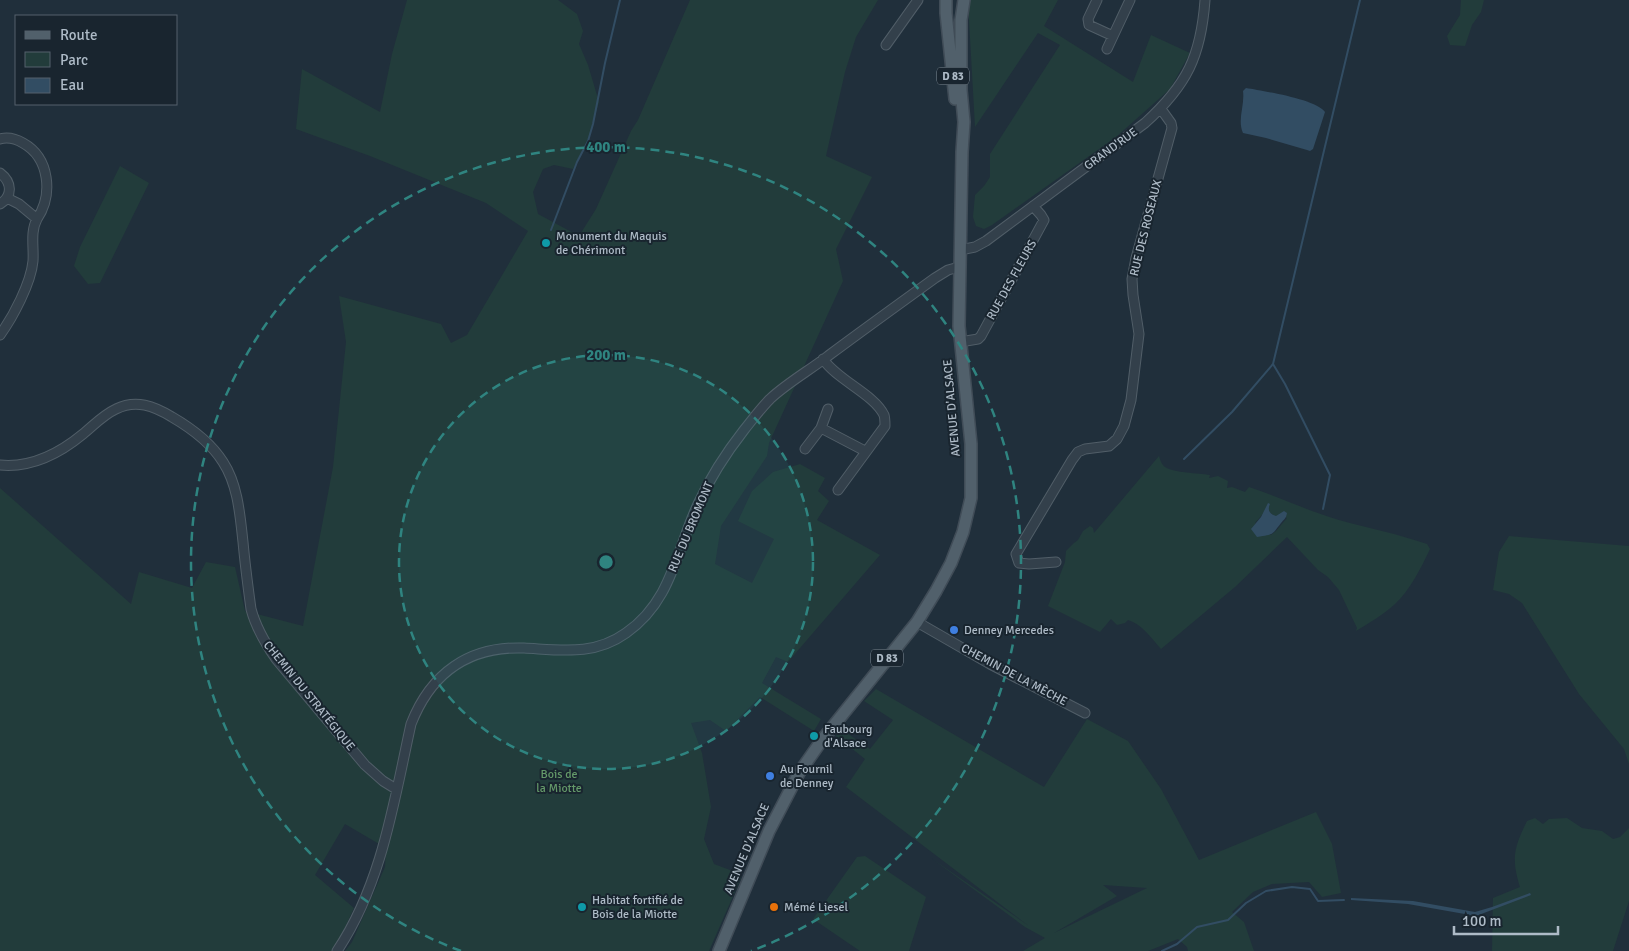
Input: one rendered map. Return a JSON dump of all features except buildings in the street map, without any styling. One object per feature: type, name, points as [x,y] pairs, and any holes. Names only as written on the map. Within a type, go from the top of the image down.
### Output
[{"type":"main road","name":"AVENUE D'ALSACE","points":[[946,0],[962,152]]},
{"type":"main road","name":"AVENUE D'ALSACE","points":[[719,951],[769,831],[799,772],[822,740],[916,622],[936,592],[951,563],[963,532],[971,498],[971,444],[960,342],[959,267],[964,122],[961,20],[964,0]]},
{"type":"street","points":[[886,45],[918,0]]},
{"type":"street","points":[[1097,0],[1088,19],[1089,25],[1113,36]]},
{"type":"street","points":[[1107,49],[1130,0]]},
{"type":"street","name":"GRAND'RUE","points":[[960,250],[980,244],[1146,123],[1161,109],[1180,86],[1196,53],[1203,26],[1204,0]]},
{"type":"street","name":"RUE DES ROSEAUX","points":[[1056,562],[1019,563],[1016,554],[1078,452],[1085,449],[1109,446],[1117,439],[1124,426],[1131,400],[1139,334],[1132,279],[1136,258],[1172,128],[1171,123],[1161,109]]},
{"type":"street","points":[[0,139],[6,138],[20,141],[28,146],[40,158],[47,176],[46,199],[42,212],[33,226],[33,263],[23,295],[0,334]]},
{"type":"street","points":[[0,173],[8,180],[10,189],[4,201],[19,204],[37,219]]},
{"type":"street","name":"RUE DES FLEURS","points":[[960,342],[978,339],[981,336],[1044,220],[1033,206]]},
{"type":"street","name":"RUE DU BROMONT","points":[[337,951],[367,895],[384,842],[411,724],[418,706],[425,695],[445,672],[470,657],[493,650],[523,648],[568,651],[590,649],[625,634],[644,620],[658,601],[667,584],[686,532],[711,478],[744,429],[770,399],[935,278],[948,270],[959,267]]},
{"type":"street","points":[[823,360],[830,368],[879,407],[885,417],[885,426],[838,490]]},
{"type":"street","name":"CHEMIN DU STRATÉGIQUE","points":[[0,465],[7,466],[31,462],[56,453],[83,434],[99,419],[118,407],[129,404],[144,404],[164,412],[208,444],[222,460],[234,487],[240,515],[251,609],[255,625],[276,659],[365,765],[382,781],[396,789]]},
{"type":"street","points":[[806,449],[821,428],[828,409]]},
{"type":"street","points":[[821,428],[865,451]]},
{"type":"street","name":"CHEMIN DE LA MÈCHE","points":[[916,622],[990,664],[1086,713]]},
{"type":"green space","name":"Bois de la Miotte","points":[[407,0],[558,0],[577,14],[583,31],[579,44],[588,65],[599,102],[589,137],[573,169],[554,165],[543,169],[533,192],[538,214],[579,236],[596,209],[631,131],[638,120],[690,0],[878,0],[856,37],[845,72],[826,156],[872,177],[836,249],[843,281],[769,443],[767,456],[721,526],[715,564],[752,583],[774,539],[738,521],[752,491],[773,472],[800,464],[825,478],[818,491],[829,501],[817,520],[880,555],[788,662],[776,657],[762,683],[821,719],[814,731],[760,697],[726,731],[710,720],[691,723],[702,753],[711,807],[704,839],[714,864],[738,873],[741,878],[709,951],[345,951],[352,942],[385,867],[386,848],[345,824],[315,875],[354,908],[333,951],[0,951],[0,488],[131,604],[139,572],[192,588],[206,562],[235,567],[245,611],[303,626],[333,467],[346,342],[339,296],[441,324],[451,343],[467,335],[528,231],[486,203],[370,156],[296,129],[302,69],[380,112],[392,54]]},
{"type":"green space","points":[[966,0],[1058,0],[1044,26],[1133,82],[1151,35],[1190,53],[1170,89],[1116,137],[984,229],[976,226],[973,217],[975,195],[990,177],[990,154],[1060,45],[1038,33],[975,127],[968,2]]},
{"type":"green space","points":[[1461,0],[1484,0],[1481,12],[1472,25],[1465,46],[1450,45],[1447,36],[1460,15]]},
{"type":"green space","points":[[120,166],[149,183],[100,283],[88,284],[74,266],[80,247]]},
{"type":"green space","points":[[1159,456],[1161,462],[1169,469],[1210,475],[1209,478],[1218,476],[1228,481],[1227,488],[1232,487],[1245,492],[1249,487],[1339,520],[1427,544],[1430,549],[1406,592],[1386,612],[1356,631],[1357,628],[1339,590],[1287,537],[1235,587],[1161,649],[1142,628],[1128,620],[1117,625],[1111,619],[1100,632],[1048,606],[1065,562],[1066,551],[1078,540],[1083,531],[1090,526],[1093,528],[1094,533]],"holes":[[[1268,508],[1276,517],[1280,514],[1287,518],[1271,535],[1255,523]]]},
{"type":"green space","points":[[1509,536],[1629,546],[1629,764],[1624,749],[1579,694],[1522,603],[1509,594],[1493,590],[1499,552]]},
{"type":"green space","points":[[876,689],[1044,787],[1087,719],[1128,741],[1161,789],[1199,860],[1316,812],[1332,844],[1341,893],[1322,897],[1309,882],[1272,884],[1253,892],[1232,912],[1244,922],[1254,951],[1188,951],[1187,947],[1178,939],[1148,951],[1023,951],[1045,938],[1025,927],[931,858],[1029,926],[846,787],[865,759],[836,736],[841,729],[870,749],[893,720],[864,701]],"holes":[[[1103,885],[1147,888],[1054,933],[1117,896]]]},
{"type":"green space","points":[[1535,818],[1543,824],[1549,819],[1567,818],[1582,828],[1602,831],[1613,839],[1620,837],[1629,828],[1629,901],[1613,951],[1492,951],[1493,898],[1520,887],[1515,868],[1515,853],[1527,821]]},
{"type":"green space","points":[[865,856],[926,897],[909,951],[860,951],[813,919],[857,857]]},
{"type":"water","points":[[1246,88],[1301,99],[1320,107],[1325,112],[1313,149],[1310,151],[1243,133],[1241,118],[1243,91]]},
{"type":"water","points":[[1268,503],[1270,504],[1269,510],[1272,514],[1276,516],[1284,511],[1287,515],[1272,534],[1257,537],[1251,529],[1261,517]]},
{"type":"water","points":[[1530,893],[1531,895],[1476,916],[1408,904],[1351,900],[1351,898],[1413,901],[1475,912]]},
{"type":"waterway","points":[[551,230],[577,162],[588,141],[620,0]]},
{"type":"waterway","points":[[1184,459],[1232,412],[1273,364],[1360,0]]},
{"type":"waterway","points":[[1273,364],[1285,384],[1330,475],[1323,509]]},
{"type":"waterway","points":[[1162,951],[1177,944],[1197,927],[1228,920],[1246,903],[1266,891],[1292,887],[1310,889],[1318,901],[1344,900]]},
{"type":"place","name":"Monument du Maquis de Chérimont","points":[[546,243]]},
{"type":"place","name":"Denney Mercedes","points":[[954,630]]},
{"type":"place","name":"Faubourg d'Alsace","points":[[814,736]]},
{"type":"place","name":"Au Fournil de Denney","points":[[770,776]]},
{"type":"place","name":"Habitat fortifié de Bois de la Miotte","points":[[582,907]]},
{"type":"place","name":"Mémé Liesel","points":[[774,907]]}]
